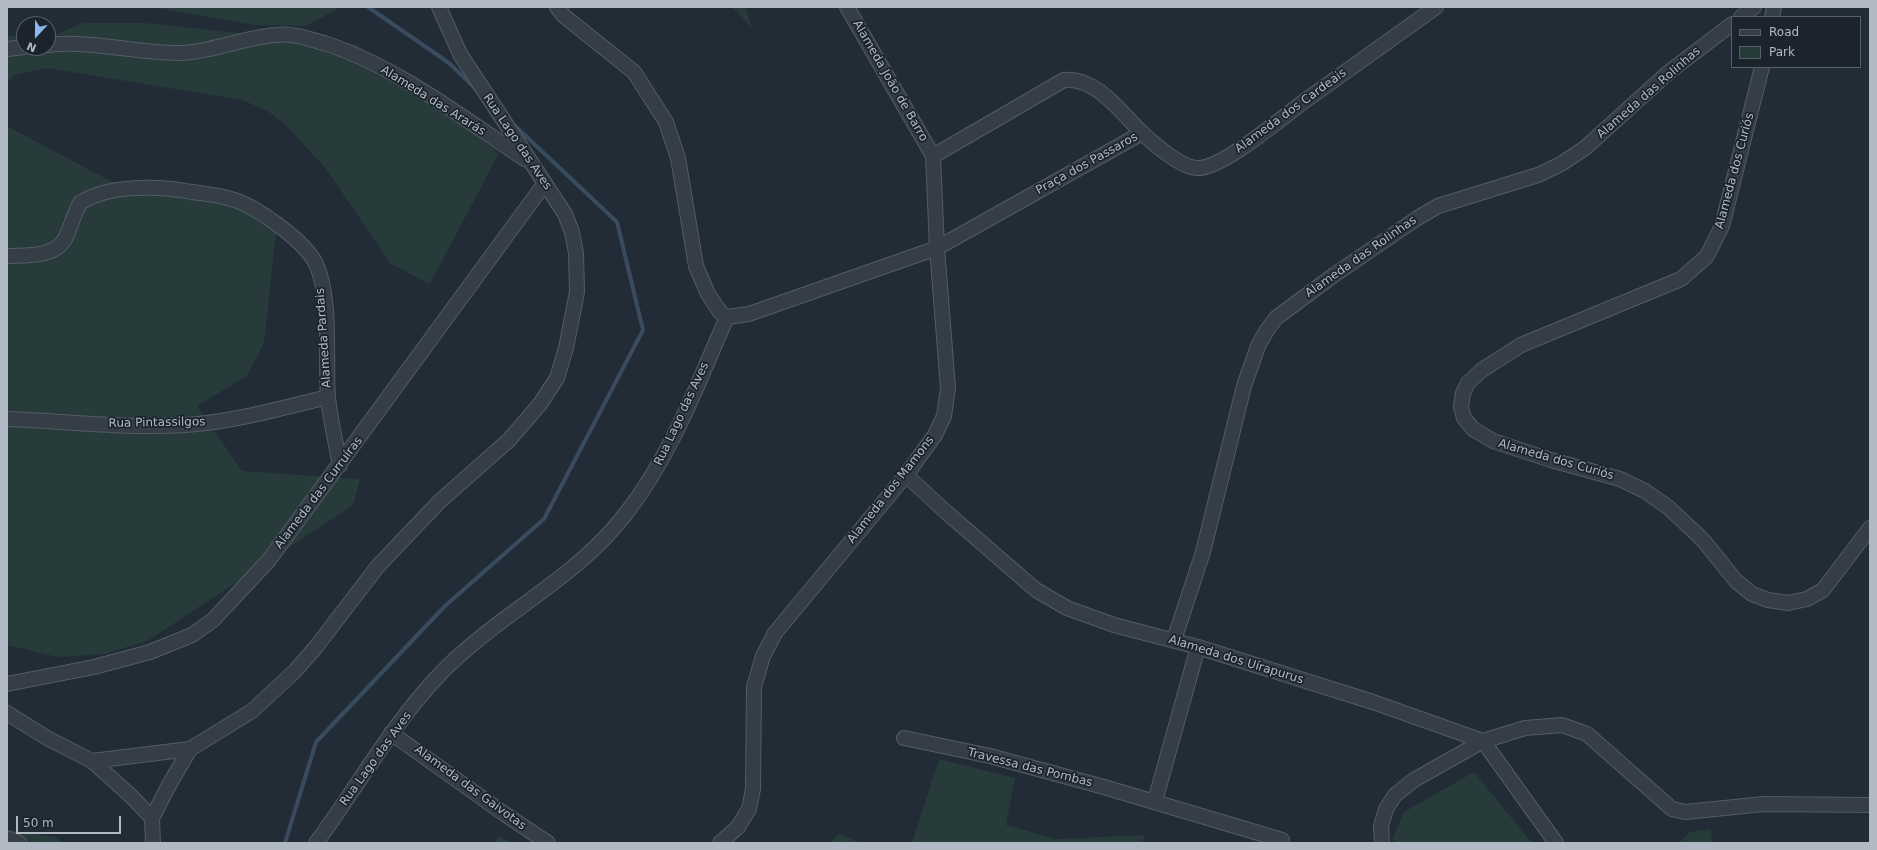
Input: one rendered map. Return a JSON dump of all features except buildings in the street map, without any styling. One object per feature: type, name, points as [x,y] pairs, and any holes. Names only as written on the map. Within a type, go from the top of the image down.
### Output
[{"type":"street","name":"Rua Lago das Aves","points":[[92,761],[190,749],[252,711],[296,671],[378,566],[440,501],[509,440],[544,398],[556,378],[566,348],[576,292],[576,253],[572,232],[564,214],[545,183],[530,163],[460,54],[439,7]]},
{"type":"street","points":[[557,7],[564,16],[634,72],[666,122],[678,158],[696,266],[708,294],[720,312],[727,317],[749,314],[937,248],[933,156]]},
{"type":"street","name":"Alameda João de Barro","points":[[847,7],[933,156]]},
{"type":"street","name":"Alameda dos Cardeais","points":[[1142,133],[1183,165],[1199,168],[1210,166],[1225,159],[1436,7]]},
{"type":"street","points":[[1742,16],[1754,7]]},
{"type":"street","name":"Alameda das Rolinhas","points":[[1174,640],[1203,552],[1244,386],[1258,346],[1276,318],[1334,274],[1438,206],[1538,175],[1561,164],[1585,148],[1669,72],[1731,25]]},
{"type":"street","name":"Alameda das Ararás","points":[[56,44],[65,43],[113,46],[179,53],[277,34],[307,38],[337,48],[393,73],[530,163]]},
{"type":"street","name":"Alameda dos Curiós","points":[[1762,68],[1722,226],[1707,256],[1682,279],[1647,295],[1577,321],[1515,349],[1482,370],[1468,383],[1463,393],[1461,407],[1464,418],[1473,429],[1493,441],[1551,460],[1620,478],[1645,491],[1669,508],[1703,540],[1736,581],[1752,594],[1768,600],[1788,603],[1807,598],[1823,590],[1870,528]]},
{"type":"street","name":"Praça dos Passaros","points":[[933,156],[1064,80],[1072,79],[1090,86],[1124,114],[1142,133],[937,248]]},
{"type":"street","name":"Alameda das Curruíras","points":[[7,684],[94,667],[150,652],[192,635],[217,616],[269,560],[545,183]]},
{"type":"street","name":"Alameda Pardais","points":[[7,256],[43,254],[58,247],[66,238],[80,203],[94,196],[127,189],[168,188],[231,199],[249,205],[286,231],[304,248],[316,264],[322,286],[327,331],[328,397],[340,465]]},
{"type":"street","name":"Alameda dos Mamons","points":[[720,843],[738,827],[749,809],[753,789],[754,688],[763,656],[774,633],[906,474],[935,435],[944,416],[948,388],[937,248]]},
{"type":"street","name":"Rua Lago das Aves","points":[[316,843],[391,733],[441,673],[484,635],[589,553],[624,517],[647,485],[668,449],[727,317]]},
{"type":"street","name":"Rua Pintassilgos","points":[[7,419],[134,426],[185,425],[226,420],[328,397]]},
{"type":"street","name":"Alameda dos Uírapurus","points":[[906,474],[946,512],[1036,590],[1067,608],[1114,625],[1198,647],[1373,702],[1483,741]]},
{"type":"street","points":[[1155,801],[1198,647]]},
{"type":"street","points":[[7,712],[47,738],[92,761],[131,796],[152,818]]},
{"type":"street","points":[[1382,843],[1381,826],[1386,808],[1395,795],[1414,780],[1483,741],[1524,728],[1562,725],[1575,728],[1587,734],[1672,809],[1677,811],[1685,812],[1764,804],[1870,805]]},
{"type":"street","name":"Alameda das Gaivotas","points":[[391,733],[548,843]]},
{"type":"street","name":"Travessa das Pombas","points":[[904,738],[990,756],[1155,801],[1282,840]]},
{"type":"street","points":[[1483,741],[1556,843]]},
{"type":"street","name":"Rua Lago das Aves","points":[[153,843],[152,818],[168,785],[190,749]]},
{"type":"street","points":[[7,838],[19,843]]},
{"type":"green space","points":[[152,7],[341,7],[306,26],[255,25]]},
{"type":"green space","points":[[732,7],[745,7],[752,28]]},
{"type":"green space","points":[[83,23],[144,23],[357,45],[499,153],[430,284],[391,264],[326,169],[285,124],[266,110],[242,100],[47,68],[15,75],[7,81],[7,37],[11,35],[16,36],[16,56],[56,56],[56,35]]},
{"type":"green space","points":[[7,126],[133,193],[219,199],[277,224],[264,343],[247,376],[197,406],[242,471],[360,479],[353,505],[149,640],[105,654],[57,657],[7,645]]},
{"type":"green space","points":[[939,759],[1015,778],[1006,825],[1056,839],[1145,835],[1142,843],[912,843]]},
{"type":"green space","points":[[1474,772],[1532,843],[1394,843],[1393,838],[1404,812]]},
{"type":"green space","points":[[1711,829],[1712,843],[1679,843],[1690,832]]},
{"type":"green space","points":[[7,830],[55,837],[64,843],[7,843]]},
{"type":"green space","points":[[839,833],[860,843],[831,843]]},
{"type":"green space","points":[[499,836],[511,843],[494,843]]},
{"type":"waterway","points":[[368,7],[449,63],[476,89]]},
{"type":"waterway","points":[[285,843],[316,742],[445,606],[544,519],[643,330],[617,222],[513,124]]}]
